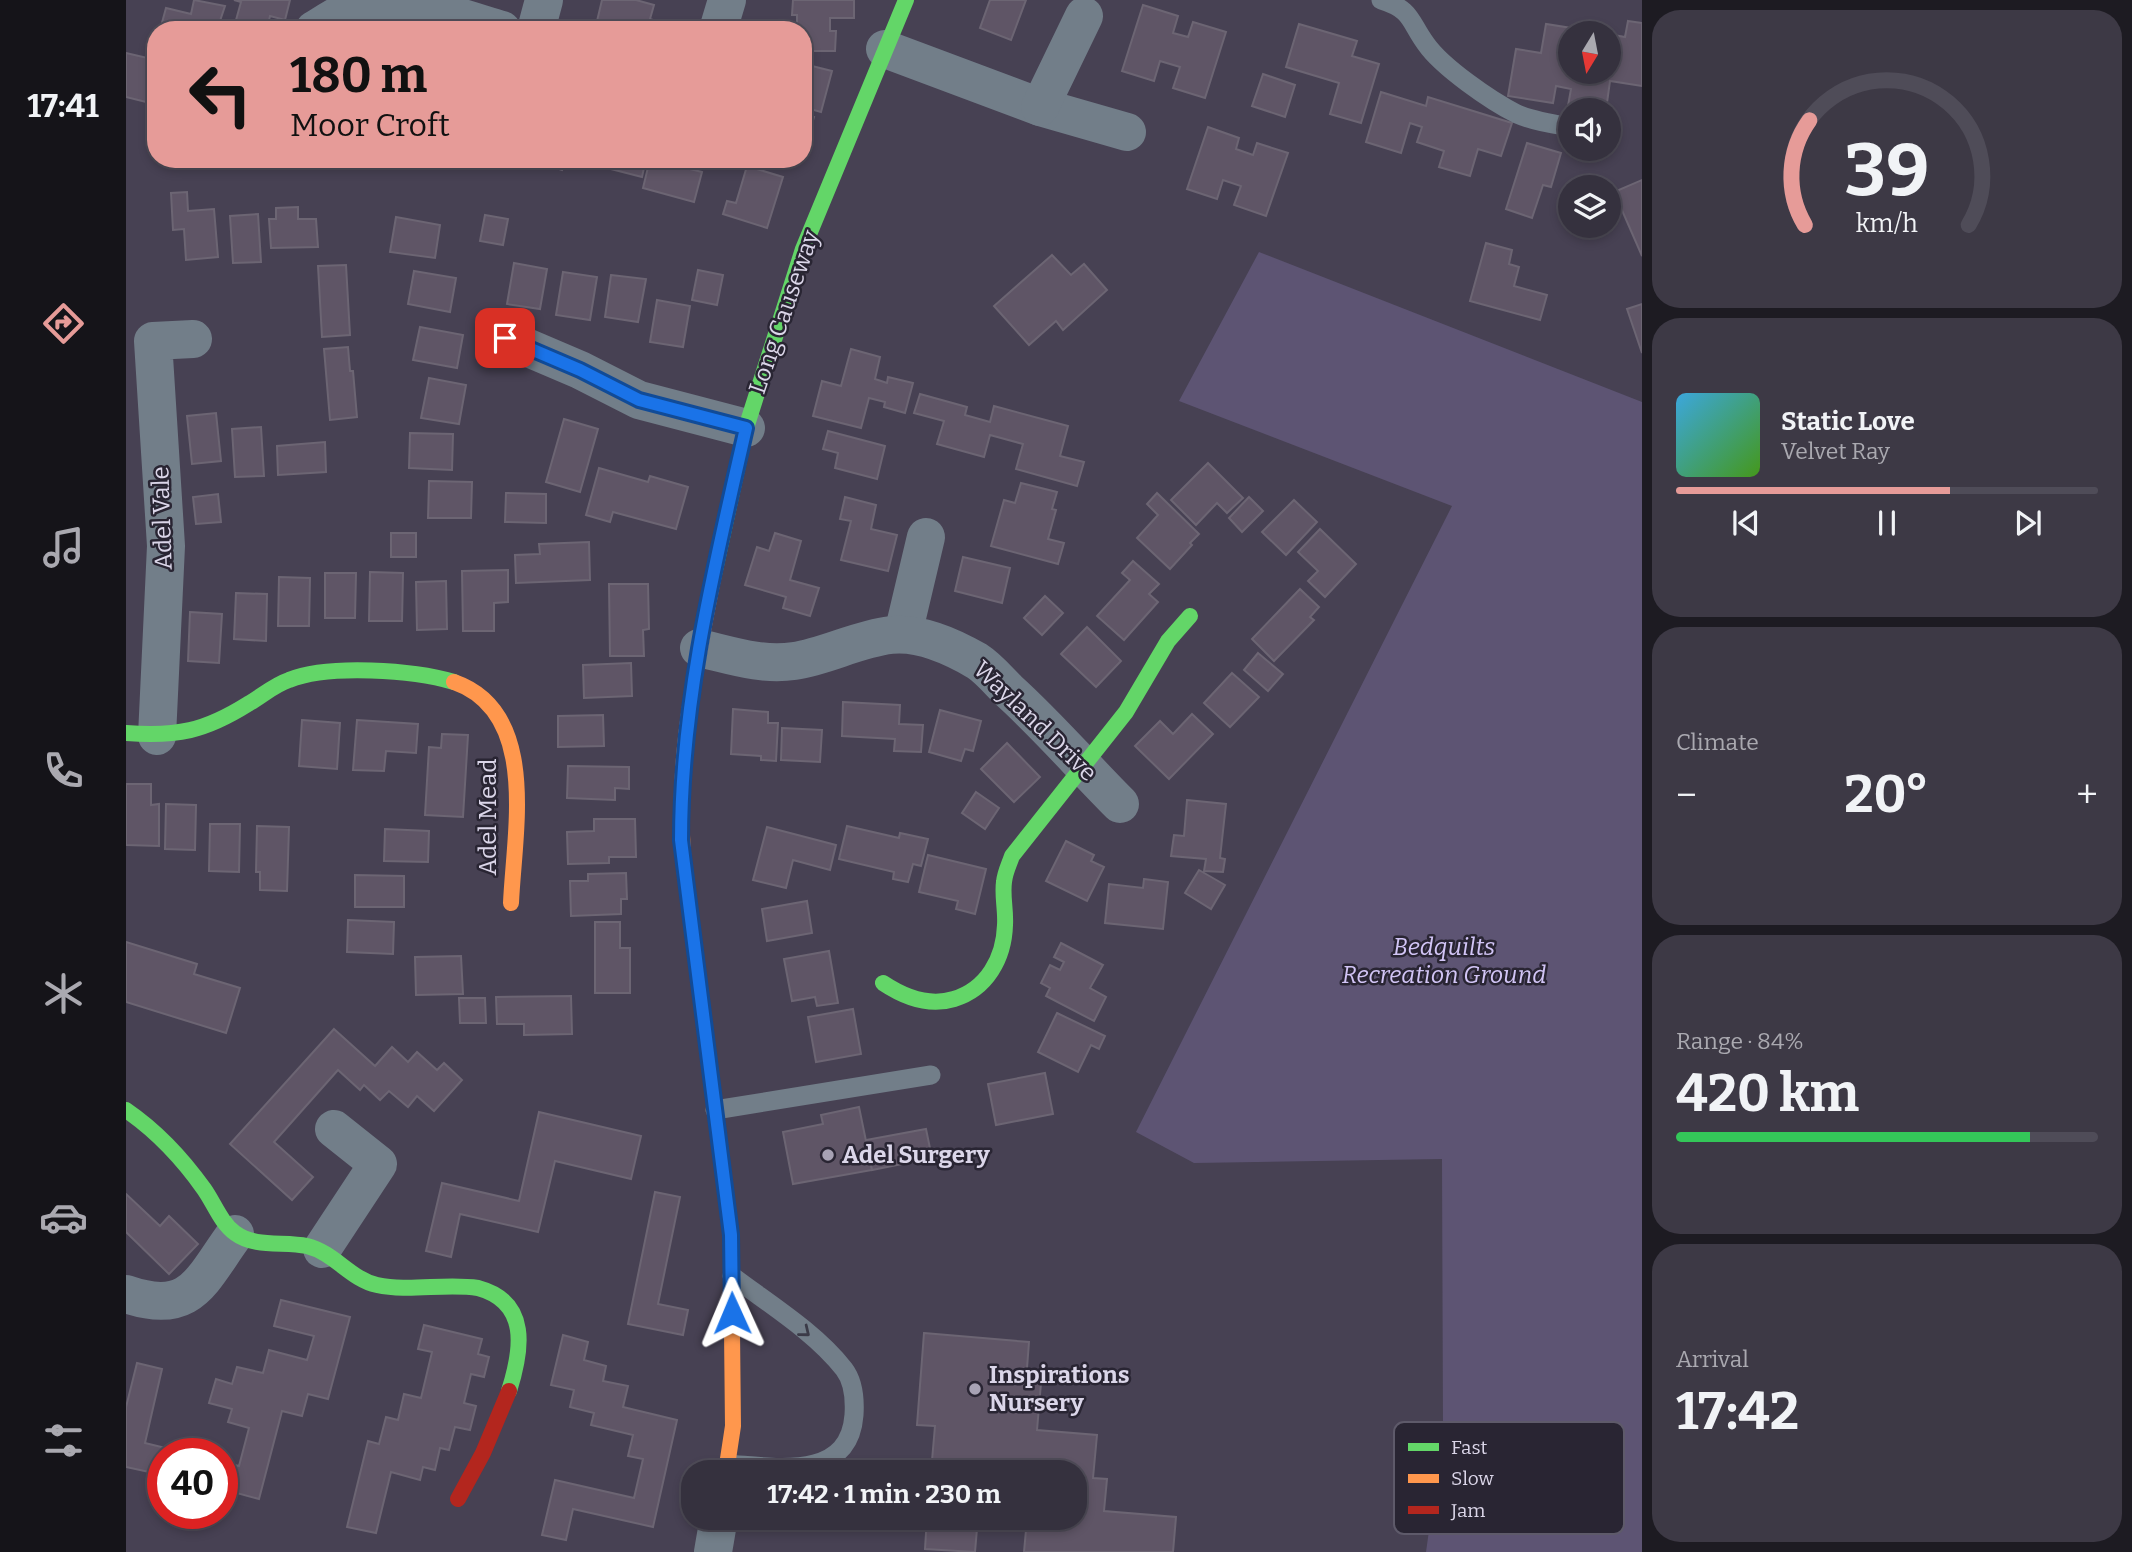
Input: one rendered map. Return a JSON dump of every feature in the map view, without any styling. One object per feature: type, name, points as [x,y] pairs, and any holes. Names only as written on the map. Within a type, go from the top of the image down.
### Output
[{"type":"street","points":[[538,21],[544,0]]},
{"type":"street","points":[[721,21],[727,0]]},
{"type":"street","name":"Long Causeway","points":[[728,1460],[733,1426],[731,1235],[681,840],[682,774],[690,702],[746,428],[803,249],[906,0]]},
{"type":"street","points":[[329,21],[349,9],[379,1],[405,3],[470,21]]},
{"type":"street","points":[[1040,107],[1084,16]]},
{"type":"street","points":[[886,48],[1040,107],[1127,132]]},
{"type":"street","points":[[505,338],[580,370],[639,400],[746,428]]},
{"type":"street","name":"Adel Vale","points":[[141,735],[166,546],[153,341],[193,340]]},
{"type":"street","points":[[903,634],[926,537]]},
{"type":"street","points":[[883,984],[916,1001],[943,1002],[968,995],[988,979],[1000,955],[1005,930],[1005,877],[1012,856],[1126,712],[1168,641],[1191,616]]},
{"type":"street","name":"Wayland Drive","points":[[699,648],[761,663],[794,661],[858,642],[903,634],[948,646],[979,663],[1029,709],[1120,804]]},
{"type":"street","name":"Adel Mead","points":[[141,735],[181,735],[212,727],[272,687],[297,677],[332,672],[416,674],[460,684],[487,701],[508,733],[514,766],[511,903]]},
{"type":"street","points":[[126,1110],[156,1132],[210,1197],[235,1234],[251,1241],[302,1244],[322,1250],[338,1258],[352,1273],[374,1285],[480,1290],[490,1292],[511,1306],[519,1327],[518,1354],[508,1396],[489,1441],[458,1499]]},
{"type":"street","points":[[322,1250],[378,1164],[334,1129]]},
{"type":"street","points":[[126,1294],[156,1302],[181,1299],[200,1285],[235,1234]]},
{"type":"street","points":[[713,1552],[717,1530]]},
{"type":"lane","points":[[1381,0],[1399,6],[1413,21],[1425,44],[1443,63],[1497,102],[1517,114],[1558,125]]},
{"type":"lane","points":[[715,1110],[931,1075]]},
{"type":"lane","points":[[732,1275],[819,1344],[845,1370],[856,1396],[853,1425],[841,1450],[825,1460]]},
{"type":"green space","name":"Bedquilts Recreation Ground","points":[[1259,252],[1642,402],[1642,1552],[1426,1552],[1429,1534],[1624,1534],[1624,1422],[1443,1422],[1442,1159],[1194,1163],[1136,1132],[1452,506],[1179,401]]},
{"type":"building","points":[[194,0],[225,6],[220,21],[162,21],[166,8],[191,14]]},
{"type":"building","points":[[234,0],[290,0],[285,20],[270,16],[269,21],[236,20],[241,2]]},
{"type":"building","points":[[602,0],[636,0],[654,5],[650,19],[656,21],[597,21]]},
{"type":"building","points":[[793,0],[854,0],[854,18],[830,18],[830,31],[836,31],[835,51],[812,51],[812,21],[797,21],[797,15],[792,15]]},
{"type":"building","points":[[990,0],[1026,0],[1011,40],[980,28]]},
{"type":"building","points":[[1143,5],[1178,16],[1173,33],[1188,37],[1193,22],[1226,32],[1205,98],[1173,88],[1180,67],[1160,61],[1154,81],[1122,71]]},
{"type":"building","points":[[1628,21],[1642,23],[1642,86],[1621,83],[1621,36],[1625,37]]},
{"type":"building","points":[[1299,24],[1357,41],[1352,56],[1379,64],[1361,123],[1330,114],[1339,83],[1286,67]]},
{"type":"building","points":[[1546,24],[1558,26],[1558,84],[1610,84],[1608,98],[1569,98],[1571,89],[1556,86],[1553,103],[1508,96],[1516,49],[1541,53]]},
{"type":"building","points":[[126,53],[147,58],[147,102],[126,97]]},
{"type":"building","points":[[812,66],[832,71],[821,112],[812,110]]},
{"type":"building","points":[[1263,74],[1295,85],[1285,117],[1252,106]]},
{"type":"building","points":[[1381,92],[1426,106],[1428,97],[1512,123],[1501,156],[1478,149],[1470,176],[1439,167],[1444,151],[1417,142],[1422,127],[1410,123],[1401,153],[1366,142]]},
{"type":"building","points":[[1208,127],[1239,138],[1236,149],[1253,155],[1257,143],[1288,153],[1266,216],[1234,205],[1241,186],[1223,180],[1217,199],[1187,189]]},
{"type":"building","points":[[1527,143],[1558,152],[1559,161],[1551,187],[1543,185],[1532,218],[1506,209]]},
{"type":"building","points":[[607,168],[644,168],[642,177]]},
{"type":"building","points":[[648,168],[686,168],[702,172],[694,202],[643,188]]},
{"type":"building","points":[[746,168],[783,177],[767,228],[723,214],[727,201],[736,203]]},
{"type":"building","points":[[1642,180],[1642,256],[1621,208],[1621,189]]},
{"type":"building","points":[[187,192],[188,211],[214,209],[218,257],[186,260],[184,229],[173,230],[171,193]]},
{"type":"building","points":[[298,207],[298,219],[316,219],[318,247],[271,248],[269,219],[276,219],[276,208]]},
{"type":"building","points":[[258,214],[261,262],[233,263],[230,216]]},
{"type":"building","points":[[485,215],[508,219],[503,245],[480,241]]},
{"type":"building","points":[[396,217],[440,225],[435,258],[390,252]]},
{"type":"building","points":[[1486,243],[1512,250],[1509,264],[1519,267],[1514,286],[1547,295],[1540,320],[1470,301]]},
{"type":"building","points":[[1052,255],[1071,275],[1084,264],[1107,290],[1063,330],[1056,321],[1029,345],[994,306]]},
{"type":"building","points":[[514,263],[547,269],[540,309],[507,304]]},
{"type":"building","points":[[346,265],[350,335],[322,337],[318,266]]},
{"type":"building","points":[[698,270],[723,275],[717,305],[692,300]]},
{"type":"building","points":[[414,271],[456,278],[450,312],[408,304]]},
{"type":"building","points":[[563,272],[597,277],[590,320],[556,315]]},
{"type":"building","points":[[611,275],[646,279],[638,322],[605,317]]},
{"type":"building","points":[[657,300],[690,306],[683,347],[650,342]]},
{"type":"building","points":[[1642,304],[1642,353],[1627,309]]},
{"type":"building","points":[[420,327],[463,335],[457,368],[413,360]]},
{"type":"building","points":[[348,347],[357,417],[330,420],[324,349]]},
{"type":"building","points":[[851,349],[880,357],[875,379],[887,383],[888,377],[913,383],[905,413],[884,407],[885,402],[869,398],[861,428],[813,416],[822,381],[841,386]]},
{"type":"building","points":[[429,378],[466,385],[459,424],[421,418]]},
{"type":"building","points":[[920,394],[967,407],[965,415],[990,422],[994,406],[1068,426],[1060,456],[1084,462],[1077,486],[1016,469],[1023,444],[990,435],[984,457],[937,444],[944,421],[914,413]]},
{"type":"building","points":[[216,413],[221,461],[192,464],[187,416]]},
{"type":"building","points":[[564,419],[598,429],[580,492],[546,482]]},
{"type":"building","points":[[261,427],[264,476],[235,477],[232,429]]},
{"type":"building","points":[[828,431],[885,446],[877,479],[835,468],[838,453],[823,449]]},
{"type":"building","points":[[410,433],[453,434],[452,470],[409,468]]},
{"type":"building","points":[[325,442],[326,472],[278,475],[277,446]]},
{"type":"building","points":[[1208,463],[1243,498],[1227,513],[1217,503],[1196,525],[1171,500]]},
{"type":"building","points":[[599,468],[648,482],[650,476],[688,487],[676,529],[613,512],[610,522],[586,515]]},
{"type":"building","points":[[429,481],[472,482],[471,518],[428,518]]},
{"type":"building","points":[[1021,483],[1057,492],[1052,509],[1056,510],[1048,539],[1064,543],[1058,564],[991,546],[1004,500],[1015,503]]},
{"type":"building","points":[[506,493],[546,494],[546,523],[505,522]]},
{"type":"building","points":[[1157,493],[1199,534],[1170,569],[1137,538],[1158,515],[1147,504]]},
{"type":"building","points":[[218,494],[221,522],[196,524],[193,497]]},
{"type":"building","points":[[845,497],[876,505],[871,529],[897,535],[888,571],[841,560],[851,521],[840,519]]},
{"type":"building","points":[[1249,497],[1263,511],[1242,532],[1229,518]]},
{"type":"building","points":[[1294,500],[1317,522],[1286,555],[1262,532]]},
{"type":"building","points":[[1320,529],[1356,564],[1325,597],[1308,581],[1318,571],[1298,552]]},
{"type":"building","points":[[391,533],[416,533],[416,557],[391,557]]},
{"type":"building","points":[[775,533],[801,541],[790,580],[819,588],[810,616],[783,608],[786,597],[745,585],[757,547],[769,551]]},
{"type":"building","points":[[589,542],[590,580],[516,583],[515,555],[540,554],[539,544]]},
{"type":"building","points":[[963,557],[1010,568],[1002,603],[955,591]]},
{"type":"building","points":[[1133,561],[1159,584],[1149,594],[1158,602],[1124,640],[1097,616],[1130,580],[1122,573]]},
{"type":"building","points":[[508,570],[508,602],[494,603],[494,631],[463,631],[462,571]]},
{"type":"building","points":[[370,572],[403,573],[402,621],[369,621]]},
{"type":"building","points":[[325,573],[356,573],[355,618],[325,618]]},
{"type":"building","points":[[279,577],[310,578],[309,626],[278,626]]},
{"type":"building","points":[[446,581],[447,629],[417,630],[416,582]]},
{"type":"building","points":[[609,584],[648,584],[649,629],[643,630],[644,656],[610,656]]},
{"type":"building","points":[[1300,589],[1319,607],[1310,617],[1314,620],[1274,661],[1252,639]]},
{"type":"building","points":[[236,593],[267,594],[266,641],[234,639]]},
{"type":"building","points":[[1045,596],[1063,613],[1042,635],[1024,618]]},
{"type":"building","points":[[190,612],[222,614],[219,663],[188,661]]},
{"type":"building","points":[[1087,627],[1121,661],[1096,687],[1061,654]]},
{"type":"building","points":[[1258,653],[1283,674],[1268,691],[1244,670]]},
{"type":"building","points":[[631,663],[632,696],[584,698],[583,665]]},
{"type":"building","points":[[1232,673],[1259,697],[1230,727],[1204,703]]},
{"type":"building","points":[[843,702],[900,705],[899,724],[923,725],[921,752],[894,751],[895,739],[842,736]]},
{"type":"building","points":[[733,709],[768,712],[768,723],[778,723],[776,761],[761,760],[761,756],[731,754]]},
{"type":"building","points":[[940,710],[981,721],[973,751],[965,749],[961,761],[929,752]]},
{"type":"building","points":[[1192,714],[1213,734],[1169,779],[1135,746],[1160,721],[1173,734]]},
{"type":"building","points":[[603,715],[604,746],[558,747],[558,716]]},
{"type":"building","points":[[302,720],[340,723],[337,769],[299,766]]},
{"type":"building","points":[[357,720],[418,724],[416,753],[386,751],[384,771],[353,770]]},
{"type":"building","points":[[782,728],[822,730],[820,762],[781,760]]},
{"type":"building","points":[[442,734],[468,735],[463,817],[425,815],[429,747],[441,748]]},
{"type":"building","points":[[1007,743],[1040,777],[1014,802],[981,769]]},
{"type":"building","points":[[568,766],[629,767],[629,789],[615,788],[615,800],[567,798]]},
{"type":"building","points":[[126,784],[151,784],[151,805],[159,804],[159,846],[126,845]]},
{"type":"building","points":[[976,792],[999,808],[985,829],[962,813]]},
{"type":"building","points":[[1187,800],[1226,804],[1220,858],[1225,859],[1223,872],[1204,871],[1206,859],[1171,856],[1174,835],[1184,836]]},
{"type":"building","points":[[166,804],[196,805],[195,850],[165,849]]},
{"type":"building","points":[[594,819],[635,819],[636,857],[609,857],[609,863],[568,864],[567,832],[594,831]]},
{"type":"building","points":[[210,824],[240,824],[239,872],[209,871]]},
{"type":"building","points":[[257,826],[289,827],[287,891],[260,890],[260,872],[256,872]]},
{"type":"building","points":[[847,826],[899,838],[900,833],[928,839],[921,866],[913,864],[908,882],[893,879],[894,872],[839,859]]},
{"type":"building","points":[[767,827],[836,845],[830,870],[793,860],[786,888],[753,880]]},
{"type":"building","points":[[385,829],[429,831],[428,862],[384,861]]},
{"type":"building","points":[[1066,841],[1094,855],[1091,861],[1104,867],[1087,901],[1046,881]]},
{"type":"building","points":[[928,855],[986,869],[975,914],[956,909],[958,901],[919,892]]},
{"type":"building","points":[[1199,870],[1225,885],[1211,909],[1185,893]]},
{"type":"building","points":[[626,873],[627,899],[621,899],[621,914],[571,916],[570,881],[588,881],[588,874]]},
{"type":"building","points":[[355,875],[404,876],[404,907],[355,907]]},
{"type":"building","points":[[1144,879],[1168,882],[1163,929],[1105,923],[1109,884],[1143,888]]},
{"type":"building","points":[[807,901],[812,933],[767,941],[762,909]]},
{"type":"building","points":[[348,920],[394,922],[393,954],[347,952]]},
{"type":"building","points":[[595,922],[620,922],[620,948],[630,948],[630,993],[595,993]]},
{"type":"building","points":[[126,942],[197,964],[194,974],[240,988],[226,1033],[126,1002]]},
{"type":"building","points":[[1061,943],[1103,965],[1090,988],[1106,997],[1094,1021],[1046,996],[1050,988],[1041,983],[1050,965],[1060,970],[1064,962],[1054,957]]},
{"type":"building","points":[[829,951],[838,1003],[817,1006],[815,997],[792,1001],[784,959]]},
{"type":"building","points":[[461,956],[463,994],[416,995],[415,957]]},
{"type":"building","points":[[571,996],[572,1034],[524,1035],[524,1024],[497,1024],[496,997]]},
{"type":"building","points":[[459,998],[485,998],[486,1023],[460,1023]]},
{"type":"building","points":[[853,1009],[861,1054],[816,1062],[808,1017]]},
{"type":"building","points":[[1057,1013],[1105,1036],[1099,1049],[1091,1045],[1078,1072],[1038,1052]]},
{"type":"building","points":[[334,1029],[375,1066],[392,1047],[408,1062],[417,1052],[437,1070],[444,1063],[462,1080],[434,1111],[417,1096],[408,1107],[389,1091],[380,1100],[364,1085],[360,1090],[338,1070],[274,1142],[313,1177],[292,1200],[230,1144]]},
{"type":"building","points":[[1045,1073],[1053,1114],[996,1125],[988,1084]]},
{"type":"building","name":"Adel Surgery","points":[[859,1107],[872,1170],[793,1184],[783,1132],[823,1124],[821,1115]]},
{"type":"building","points":[[539,1112],[641,1136],[631,1179],[555,1161],[538,1232],[460,1214],[451,1257],[426,1251],[442,1183],[519,1201]]},
{"type":"building","points":[[926,1129],[932,1158],[872,1170],[866,1140]]},
{"type":"building","points":[[655,1192],[680,1197],[658,1304],[688,1310],[683,1335],[628,1324]]},
{"type":"building","points":[[126,1194],[160,1226],[169,1216],[198,1244],[169,1274],[126,1232]]},
{"type":"building","points":[[281,1300],[350,1317],[328,1399],[308,1394],[302,1416],[282,1411],[259,1499],[238,1493],[238,1466],[249,1428],[228,1422],[232,1409],[209,1403],[216,1379],[232,1384],[237,1367],[263,1373],[269,1350],[307,1360],[314,1336],[274,1326]]},
{"type":"building","points":[[424,1325],[482,1339],[478,1354],[489,1357],[484,1377],[471,1374],[464,1403],[476,1406],[470,1430],[455,1427],[449,1450],[440,1448],[435,1470],[423,1467],[420,1480],[391,1472],[376,1533],[347,1527],[368,1441],[379,1444],[386,1417],[398,1420],[404,1394],[421,1398],[432,1352],[418,1349]]},
{"type":"building","points":[[924,1333],[1029,1342],[1026,1381],[1041,1383],[1037,1430],[1097,1435],[1093,1478],[1107,1479],[1104,1511],[1176,1517],[1173,1552],[1024,1552],[1026,1530],[1087,1530],[1087,1460],[932,1460],[935,1426],[917,1425]]},
{"type":"building","points":[[563,1335],[588,1342],[584,1360],[606,1366],[603,1381],[628,1386],[623,1407],[677,1420],[653,1527],[573,1509],[566,1540],[542,1535],[555,1480],[634,1498],[643,1459],[628,1456],[633,1435],[591,1425],[594,1413],[570,1407],[574,1390],[551,1385]]},
{"type":"building","points":[[137,1363],[162,1369],[145,1443],[147,1472],[126,1467],[126,1407]]},
{"type":"building","points":[[926,1530],[977,1530],[975,1552],[925,1549]]},
{"type":"traffic: fast","points":[[713,579],[746,428],[803,249],[906,0]]},
{"type":"traffic: fast","points":[[883,983],[899,993],[935,1002],[966,994],[976,988],[992,971],[1004,937],[1004,882],[1012,856],[1126,712],[1168,641],[1190,616]]},
{"type":"traffic: fast","points":[[126,733],[176,733],[204,726],[233,713],[284,682],[306,675],[371,670],[417,674],[454,682]]},
{"type":"traffic: fast","points":[[126,1110],[149,1127],[178,1156],[204,1189],[226,1224],[243,1238],[317,1249],[367,1282],[377,1285],[402,1288],[478,1288],[495,1295],[507,1304],[518,1329],[517,1360],[509,1391]]},
{"type":"traffic: slow","points":[[685,874],[682,799],[687,725],[713,579]]},
{"type":"traffic: slow","points":[[454,682],[481,697],[500,719],[511,746],[517,810],[511,903]]},
{"type":"traffic: slow","points":[[720,1149],[731,1235],[733,1426],[728,1460]]},
{"type":"traffic: jam","points":[[685,874],[720,1149]]},
{"type":"traffic: jam","points":[[458,1499],[483,1453],[509,1391]]},
{"type":"place","name":"Adel Surgery","points":[[828,1155]]},
{"type":"place","name":"Inspirations Nursery","points":[[975,1389]]},
{"type":"route","points":[[505,338],[580,370],[639,400],[746,428],[694,675],[681,786],[681,840],[731,1235],[732,1313]]}]
